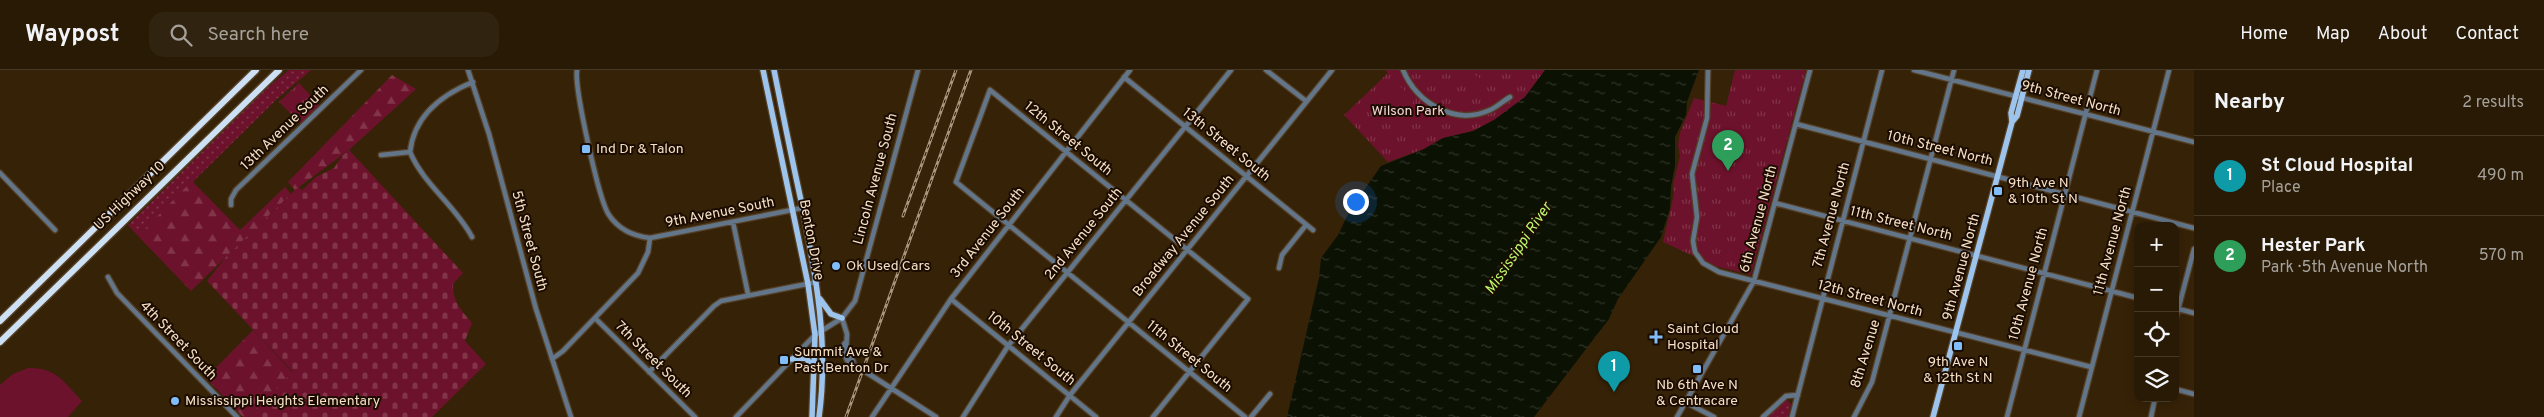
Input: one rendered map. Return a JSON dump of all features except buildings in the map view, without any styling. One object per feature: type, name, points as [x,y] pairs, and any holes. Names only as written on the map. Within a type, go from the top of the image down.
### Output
[{"type":"highway","points":[[0,321],[256,70]]},
{"type":"highway","name":"US Highway 10","points":[[0,342],[84,257],[278,70]]},
{"type":"main road","name":"Benton Drive","points":[[764,70],[808,284],[815,335],[812,417]]},
{"type":"main road","name":"Benton Drive","points":[[774,70],[819,297],[823,330],[819,417]]},
{"type":"main road","name":"9th Avenue North","points":[[2019,97],[2023,70]]},
{"type":"main road","name":"9th Avenue North","points":[[1933,417],[1957,334],[2012,122],[2011,113],[2029,70]]},
{"type":"main road","points":[[819,297],[831,314],[842,318]]},
{"type":"main road","points":[[792,359],[806,358],[814,368]]},
{"type":"street","name":"13th Avenue South","points":[[230,205],[236,190],[362,70]]},
{"type":"street","name":"5th Street South","points":[[468,70],[489,134],[536,309],[571,417]]},
{"type":"street","points":[[577,70],[578,89],[606,210],[624,230],[632,235],[650,238]]},
{"type":"street","name":"Lincoln Avenue South","points":[[736,417],[815,335],[842,318],[855,301],[918,70]]},
{"type":"street","name":"3rd Avenue South","points":[[872,417],[950,299],[1130,70]]},
{"type":"street","name":"2nd Avenue South","points":[[963,417],[1008,346],[1231,70]]},
{"type":"street","points":[[1266,70],[1306,101]]},
{"type":"street","name":"Broadway Avenue South","points":[[1056,417],[1070,395],[1128,322],[1332,70]]},
{"type":"street","points":[[1403,70],[1420,96],[1434,106],[1452,114],[1472,115],[1510,97]]},
{"type":"street","name":"12th Street North","points":[[1708,70],[1706,118],[1692,174],[1697,217],[1693,241],[1695,252],[1703,263],[1719,272],[1823,297],[1957,334],[2091,367]]},
{"type":"street","name":"6th Avenue North","points":[[1677,417],[1754,281],[1810,70]]},
{"type":"street","name":"7th Avenue North","points":[[1792,417],[1882,70]]},
{"type":"street","name":"9th Street North","points":[[1914,70],[2194,142]]},
{"type":"street","name":"8th Avenue","points":[[1854,417],[1872,382],[1954,70]]},
{"type":"street","name":"10th Avenue North","points":[[2007,417],[2097,70]]},
{"type":"street","name":"11th Avenue North","points":[[2079,417],[2169,70]]},
{"type":"street","name":"13th Street South","points":[[1124,77],[1313,230]]},
{"type":"street","points":[[472,82],[446,95],[427,112],[415,130],[410,152],[423,178],[462,221],[472,237]]},
{"type":"street","name":"12th Street South","points":[[956,182],[990,90],[1248,299],[1189,371]]},
{"type":"street","name":"10th Street North","points":[[1796,124],[1998,175],[2065,195],[2194,228]]},
{"type":"street","points":[[381,155],[410,152]]},
{"type":"street","points":[[0,173],[55,230]]},
{"type":"street","name":"11th Street South","points":[[956,182],[1245,417]]},
{"type":"street","name":"11th Street North","points":[[1775,203],[2134,297]]},
{"type":"street","name":"9th Avenue South","points":[[552,358],[563,351],[638,273],[648,252],[650,238],[802,208]]},
{"type":"street","points":[[733,222],[748,294]]},
{"type":"street","points":[[1279,268],[1282,255],[1306,225]]},
{"type":"street","points":[[2179,302],[2194,249]]},
{"type":"street","name":"4th Street South","points":[[108,277],[117,293],[236,417]]},
{"type":"street","points":[[649,372],[714,306],[722,301],[748,294],[817,282]]},
{"type":"street","name":"10th Street South","points":[[950,299],[1096,417]]},
{"type":"street","points":[[2179,309],[2194,313]]},
{"type":"street","name":"7th Street South","points":[[595,318],[695,417]]},
{"type":"street","points":[[842,318],[847,334],[842,348],[847,360],[936,417]]},
{"type":"street","points":[[1153,417],[1189,371]]},
{"type":"street","points":[[2179,390],[2194,394]]},
{"type":"street","points":[[1251,417],[1270,394]]},
{"type":"street","points":[[1762,417],[1786,396],[1798,394]]},
{"type":"street","points":[[1685,402],[1714,417]]},
{"type":"street","points":[[2150,417],[2154,402]]},
{"type":"green space","points":[[289,70],[311,70],[278,98],[138,236],[128,225],[267,88]]},
{"type":"green space","name":"Wilson Park","points":[[1385,70],[1545,70],[1525,97],[1494,120],[1473,131],[1443,138],[1424,149],[1388,162],[1344,115],[1388,73]]},
{"type":"green space","points":[[1735,70],[1806,70],[1751,275],[1715,266],[1663,242],[1680,156],[1678,145],[1680,133],[1694,98],[1726,106]]},
{"type":"green space","points":[[1471,74],[1479,77],[1482,85],[1476,90],[1476,97],[1468,94],[1471,91],[1466,79]]},
{"type":"green space","points":[[392,75],[416,89],[349,150],[295,190],[288,182]]},
{"type":"green space","points":[[299,83],[320,106],[301,124],[279,102]]},
{"type":"green space","points":[[1399,85],[1414,101],[1397,118],[1381,102]]},
{"type":"green space","points":[[349,150],[463,273],[453,284],[453,290],[461,310],[472,323],[465,341],[486,364],[432,417],[248,417],[293,372],[207,281],[226,257],[298,187],[302,190],[316,177],[334,168],[342,156]]},
{"type":"green space","points":[[192,181],[240,230],[285,187],[291,194],[191,291],[138,236]]},
{"type":"green space","points":[[1728,245],[1735,247],[1731,262],[1724,260]]},
{"type":"green space","points":[[1737,248],[1744,250],[1740,265],[1733,263]]},
{"type":"green space","points":[[253,330],[293,373],[248,417],[243,417],[206,378]]},
{"type":"green space","points":[[28,368],[38,368],[53,373],[82,401],[68,417],[0,417],[0,385],[13,374]]},
{"type":"green space","points":[[1786,399],[1791,404],[1788,417],[1767,417]]},
{"type":"water","name":"Mississippi River","points":[[1545,70],[1699,70],[1687,102],[1686,115],[1675,137],[1675,166],[1671,186],[1670,209],[1661,237],[1618,299],[1609,319],[1534,417],[1287,417],[1319,278],[1321,258],[1338,235],[1350,210],[1381,166],[1424,149],[1443,138],[1473,131],[1494,120],[1525,97]]},
{"type":"railway","points":[[903,216],[956,70]]},
{"type":"railway","points":[[846,417],[971,70]]},
{"type":"place","name":"Ind Dr & Talon","points":[[586,149]]},
{"type":"place","name":"Hester Park","points":[[1728,171]]},
{"type":"place","name":"9th Ave N & 10th St N","points":[[1998,191]]},
{"type":"place","name":"Ok Used Cars","points":[[836,266]]},
{"type":"place","name":"Saint Cloud Hospital","points":[[1656,337]]},
{"type":"place","name":"9th Ave N & 12th St N","points":[[1958,346]]},
{"type":"place","name":"Summit Ave & Past Benton Dr","points":[[784,360]]},
{"type":"place","name":"Nb 6th Ave N & Centracare","points":[[1697,369]]},
{"type":"place","name":"St Cloud Hospital","points":[[1614,392]]},
{"type":"place","name":"Mississippi Heights Elementary","points":[[175,401]]}]
